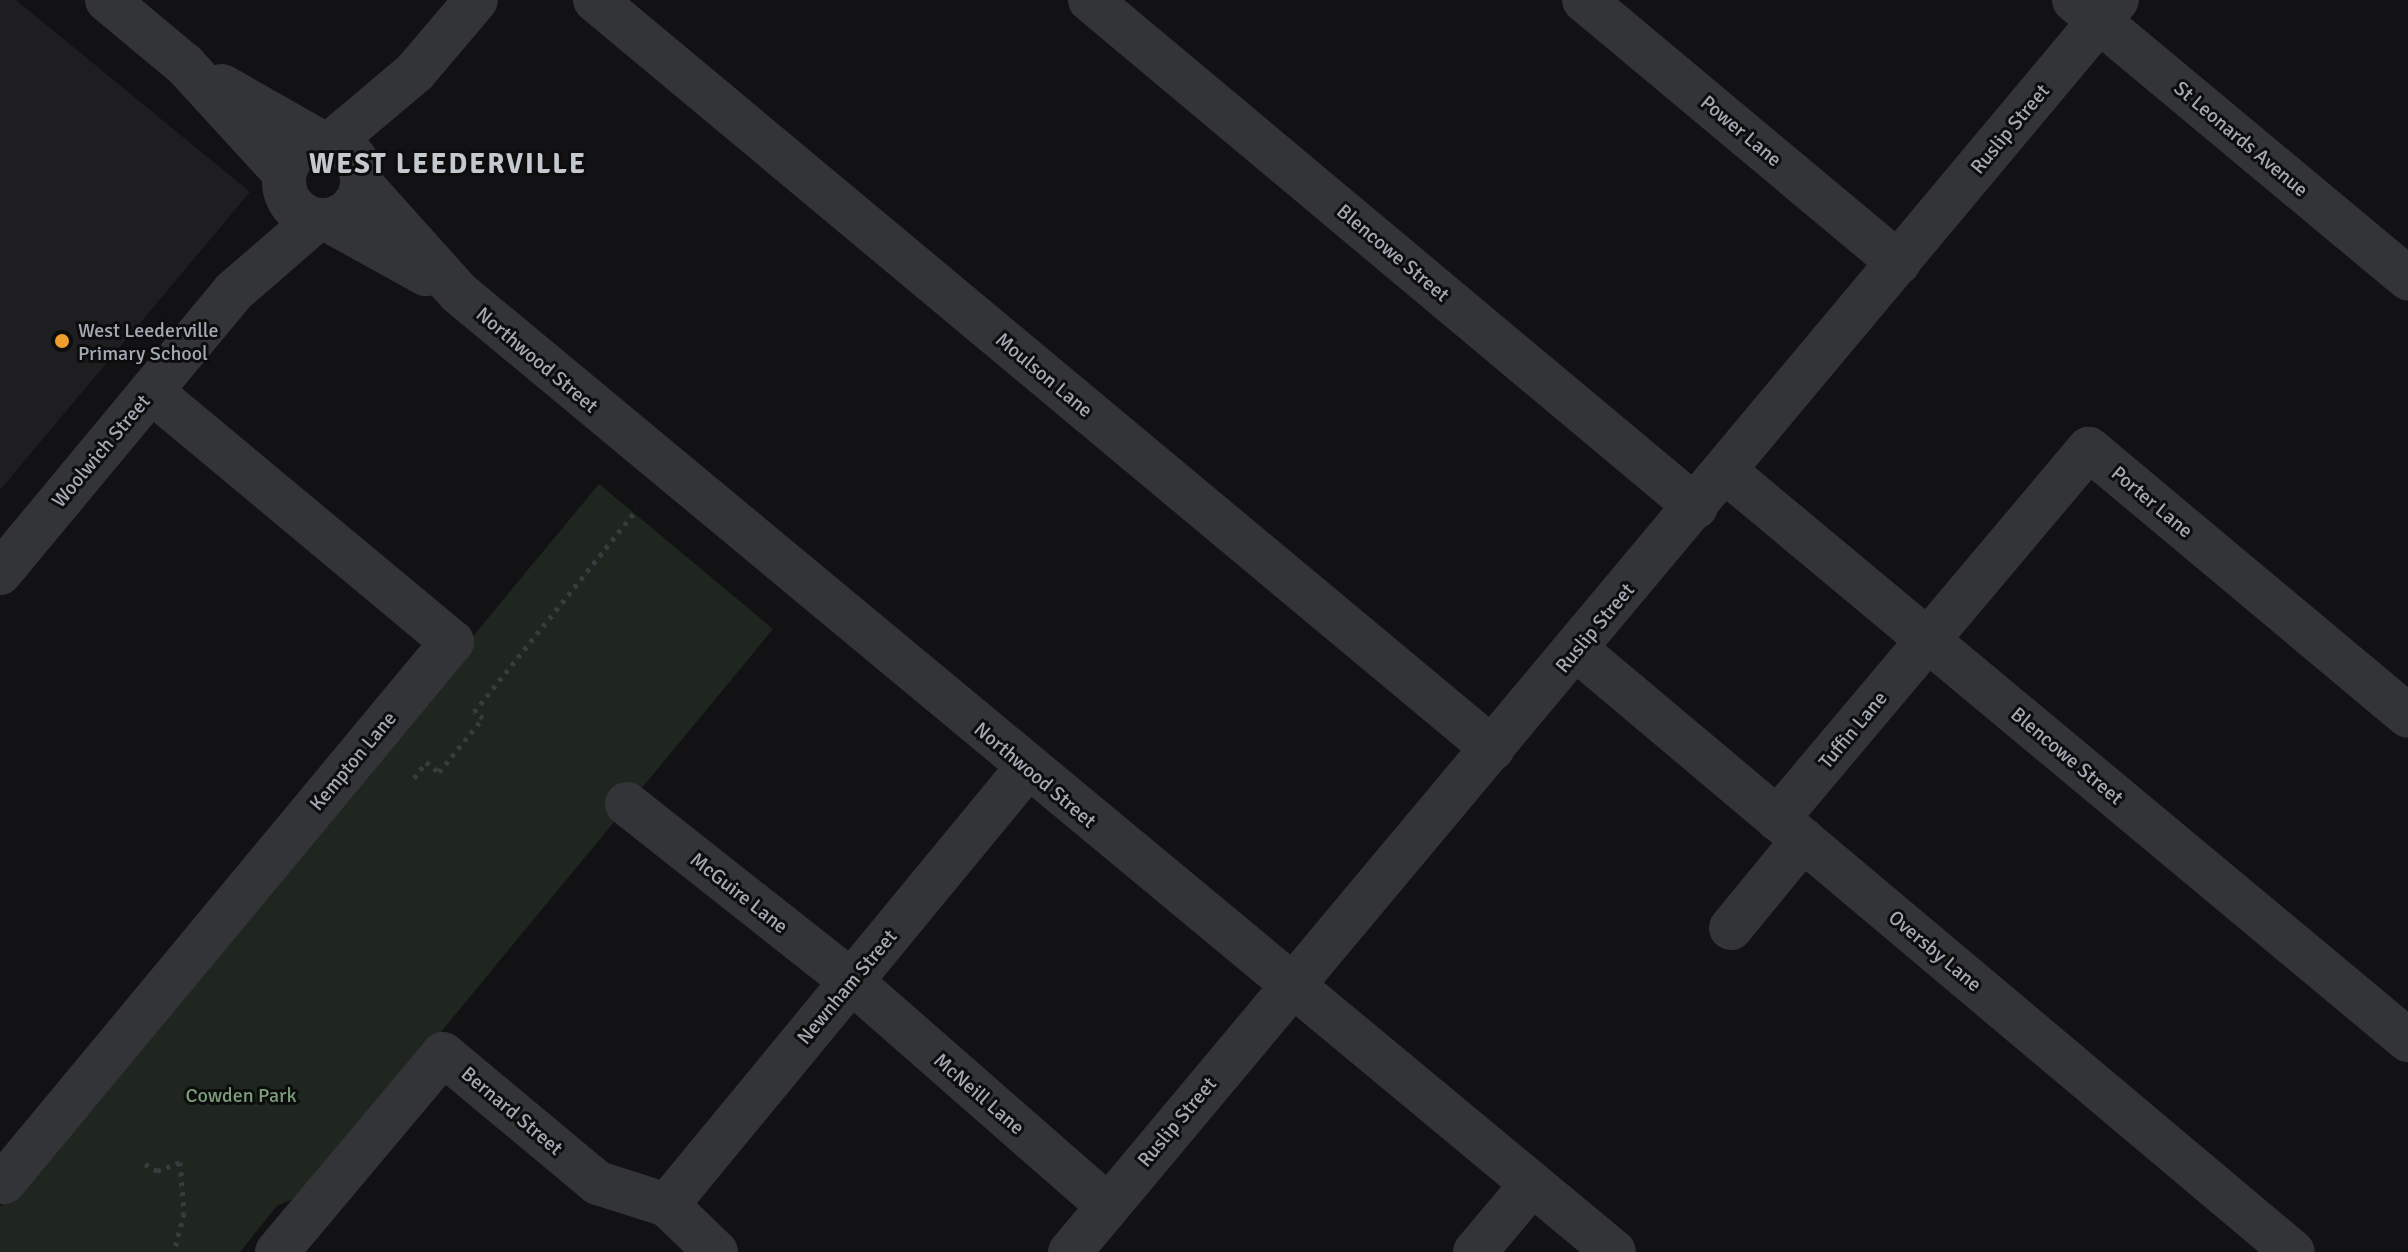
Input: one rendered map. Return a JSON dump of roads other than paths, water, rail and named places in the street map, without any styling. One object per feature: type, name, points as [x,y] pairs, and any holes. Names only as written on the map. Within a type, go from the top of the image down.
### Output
[{"type":"street","points":[[107,0],[185,65],[284,180],[301,214],[322,220],[344,214],[415,72]]},
{"type":"street","points":[[284,180],[304,146],[326,142],[415,72],[476,0]]},
{"type":"street","name":"Moulson Lane","points":[[595,0],[1493,749]]},
{"type":"street","name":"Blencowe Street","points":[[1090,0],[1696,507]]},
{"type":"street","name":"Power Lane","points":[[1584,0],[1899,263]]},
{"type":"street","name":"Ruslip Street","points":[[1070,1252],[1290,985],[1577,650],[1899,263],[2097,7]]},
{"type":"street","name":"St Leonards Avenue","points":[[2097,7],[2408,278]]},
{"type":"street","points":[[185,65],[353,155],[362,181]]},
{"type":"street","name":"Woolwich Street","points":[[233,292],[284,180]]},
{"type":"street","name":"Northwood Street","points":[[362,181],[459,293],[1027,768],[1614,1252]]},
{"type":"street","name":"Woolwich Street","points":[[0,573],[233,292],[322,220]]},
{"type":"street","name":"Northwood Street","points":[[322,220],[459,293]]},
{"type":"street","name":"Kempton Lane","points":[[4,1182],[452,642],[151,391]]},
{"type":"street","name":"Porter Lane","points":[[1928,640],[2089,449],[2408,716]]},
{"type":"street","name":"Blencowe Street","points":[[1726,472],[2408,1040]]},
{"type":"street","name":"Tuffin Lane","points":[[1731,928],[1790,830],[1928,640]]},
{"type":"street","name":"Oversby Lane","points":[[1577,650],[2293,1252]]},
{"type":"street","name":"Newnham Street","points":[[687,1235],[851,981],[1027,768]]},
{"type":"street","name":"McGuire Lane","points":[[627,804],[851,981]]},
{"type":"street","name":"McNeill Lane","points":[[851,981],[1108,1206]]},
{"type":"street","name":"Bernard Street","points":[[277,1252],[443,1054],[598,1183],[687,1235]]},
{"type":"street","points":[[1475,1252],[1532,1184]]},
{"type":"place","name":"West Leederville Primary School","points":[[62,341]]},
{"type":"district","name":"WEST LEEDERVILLE","points":[[448,164]]},
{"type":"park label","name":"Cowden Park","points":[[241,1095]]}]
